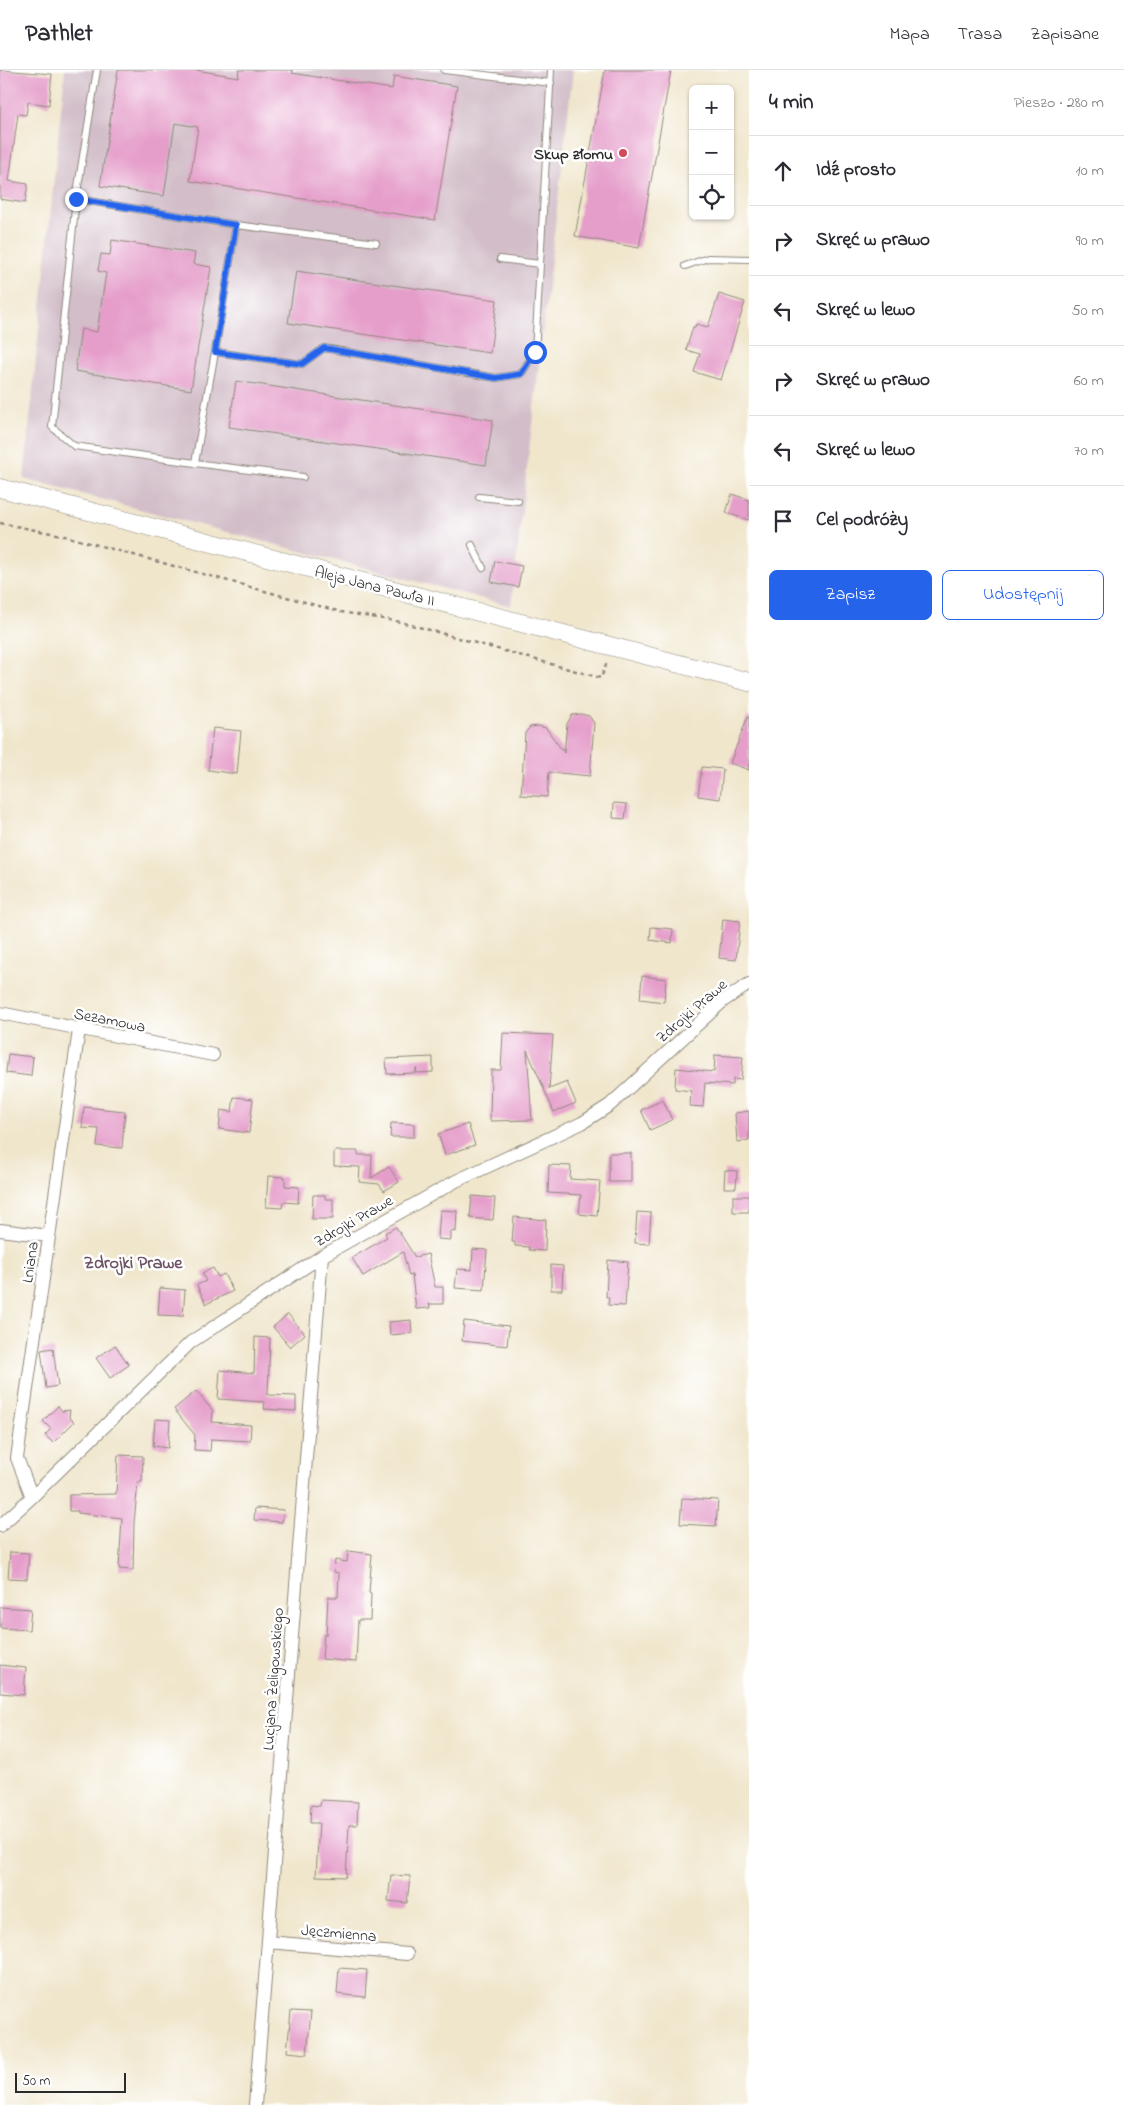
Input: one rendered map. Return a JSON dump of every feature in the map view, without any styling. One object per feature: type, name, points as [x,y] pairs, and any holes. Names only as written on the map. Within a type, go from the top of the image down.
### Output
[{"type":"main road","name":"Aleja Jana Pawła II","points":[[0,488],[749,682]]},
{"type":"street","name":"Zdrojki Prawe","points":[[0,1526],[32,1498],[191,1342],[322,1256],[456,1181],[582,1123],[610,1105],[723,1001],[749,984]]},
{"type":"street","name":"Sezamowa","points":[[0,1013],[213,1055]]},
{"type":"street","name":"Lniana","points":[[32,1498],[17,1458],[79,1030]]},
{"type":"street","points":[[0,1230],[49,1236]]},
{"type":"street","name":"Lucjana Żeligowskiego","points":[[255,2105],[322,1256]]},
{"type":"street","name":"Jęczmienna","points":[[268,1942],[407,1954]]},
{"type":"lane","points":[[97,70],[76,199],[52,427],[74,446],[303,477]]},
{"type":"lane","points":[[444,70],[551,83]]},
{"type":"lane","points":[[215,352],[302,364],[324,348],[496,378],[521,374],[535,352],[551,70]]},
{"type":"lane","points":[[76,199],[236,225],[376,243]]},
{"type":"lane","points":[[195,463],[236,225]]},
{"type":"lane","points":[[686,266],[708,258],[749,259]]},
{"type":"lane","points":[[500,259],[540,264]]},
{"type":"lane","points":[[479,497],[518,501]]},
{"type":"lane","points":[[472,544],[483,568]]},
{"type":"path","points":[[0,523],[61,534],[341,612],[410,625],[602,678],[612,646]]},
{"type":"shaded area","points":[[65,70],[573,70],[511,606],[24,479]]},
{"type":"building","points":[[0,70],[52,74],[49,105],[28,102],[26,115],[18,114],[9,181],[28,184],[25,203],[0,199]]},
{"type":"building","points":[[118,70],[196,70],[238,77],[239,70],[293,70],[292,73],[392,89],[394,76],[457,86],[435,220],[190,181],[198,127],[175,123],[164,196],[100,186]]},
{"type":"building","name":"Skup złomu","points":[[605,70],[671,70],[639,248],[575,236]]},
{"type":"building","points":[[112,240],[195,253],[193,264],[211,267],[191,390],[75,371],[81,329],[97,332],[106,273],[98,271],[101,254],[110,255]]},
{"type":"building","points":[[296,271],[497,300],[490,353],[288,323]]},
{"type":"building","points":[[719,294],[745,302],[721,380],[694,372],[700,354],[686,350],[693,327],[696,324],[708,327]]},
{"type":"building","points":[[236,381],[493,420],[486,465],[229,427]]},
{"type":"building","points":[[732,494],[749,500],[749,520],[726,513]]},
{"type":"building","points":[[495,561],[522,566],[518,587],[491,582]]},
{"type":"building","points":[[581,714],[589,716],[594,723],[590,776],[549,772],[547,797],[521,795],[525,733],[530,727],[546,728],[564,753],[567,724],[572,715]]},
{"type":"building","points":[[749,716],[749,770],[730,763]]},
{"type":"building","points":[[213,728],[241,731],[237,774],[208,770]]},
{"type":"building","points":[[702,767],[723,769],[720,799],[698,796]]},
{"type":"building","points":[[614,803],[627,804],[625,819],[613,818]]},
{"type":"building","points":[[723,919],[740,921],[736,960],[719,958]]},
{"type":"building","points":[[651,927],[673,929],[672,943],[650,940]]},
{"type":"building","points":[[642,976],[666,979],[664,1002],[640,999]]},
{"type":"building","points":[[503,1033],[553,1035],[549,1089],[567,1082],[576,1103],[554,1112],[527,1050],[532,1120],[490,1121],[491,1070],[501,1070]]},
{"type":"building","points":[[8,1054],[33,1057],[31,1076],[6,1073]]},
{"type":"building","points":[[715,1055],[743,1057],[741,1080],[733,1079],[733,1085],[705,1083],[703,1107],[690,1106],[691,1091],[675,1089],[676,1068],[714,1072]]},
{"type":"building","points":[[433,1057],[433,1072],[417,1073],[416,1068],[416,1073],[387,1074],[386,1059]]},
{"type":"building","points":[[234,1097],[253,1099],[249,1133],[219,1129],[221,1110],[232,1112]]},
{"type":"building","points":[[663,1100],[672,1120],[650,1130],[641,1110]]},
{"type":"building","points":[[84,1107],[125,1111],[122,1148],[97,1146],[99,1129],[82,1128]]},
{"type":"building","points":[[749,1111],[749,1141],[737,1142],[735,1113]]},
{"type":"building","points":[[391,1123],[414,1124],[414,1137],[390,1137]]},
{"type":"building","points":[[468,1124],[475,1145],[445,1155],[438,1134]]},
{"type":"building","points":[[334,1151],[358,1151],[358,1155],[372,1155],[371,1178],[389,1167],[399,1182],[384,1191],[379,1184],[359,1182],[360,1167],[334,1166]]},
{"type":"building","points":[[609,1153],[631,1153],[631,1182],[609,1182]]},
{"type":"building","points":[[549,1165],[571,1166],[570,1179],[600,1181],[597,1216],[579,1214],[581,1195],[548,1193]]},
{"type":"building","points":[[725,1170],[737,1171],[736,1188],[724,1188]]},
{"type":"building","points":[[268,1176],[285,1177],[285,1186],[299,1187],[298,1203],[283,1202],[282,1208],[266,1207]]},
{"type":"building","points":[[313,1195],[325,1195],[325,1199],[333,1199],[333,1219],[312,1219]]},
{"type":"building","points":[[472,1196],[495,1198],[493,1220],[470,1218]]},
{"type":"building","points":[[733,1196],[749,1196],[749,1212],[733,1212]]},
{"type":"building","points":[[440,1210],[457,1211],[456,1232],[451,1231],[451,1240],[438,1239]]},
{"type":"building","points":[[637,1212],[651,1213],[649,1244],[635,1243]]},
{"type":"building","points":[[514,1217],[546,1220],[545,1251],[529,1250],[529,1247],[515,1246],[515,1242],[512,1242]]},
{"type":"building","points":[[396,1227],[415,1257],[428,1254],[435,1287],[443,1287],[443,1304],[429,1304],[430,1308],[416,1309],[412,1275],[409,1276],[403,1252],[363,1276],[352,1258],[387,1237],[385,1233]]},
{"type":"building","points":[[473,1249],[487,1250],[484,1290],[455,1288],[457,1269],[472,1270]]},
{"type":"building","points":[[608,1260],[628,1262],[625,1306],[608,1305],[609,1297],[606,1297]]},
{"type":"building","points":[[551,1265],[563,1266],[562,1290],[551,1290]]},
{"type":"building","points":[[213,1268],[218,1277],[224,1274],[233,1291],[206,1304],[197,1285],[206,1281],[202,1273]]},
{"type":"building","points":[[160,1288],[185,1290],[183,1316],[158,1315]]},
{"type":"building","points":[[288,1314],[305,1334],[290,1347],[273,1327]]},
{"type":"building","points":[[411,1320],[412,1333],[390,1335],[389,1322]]},
{"type":"building","points":[[464,1321],[509,1326],[507,1346],[462,1341]]},
{"type":"building","points":[[255,1337],[270,1338],[268,1395],[296,1396],[296,1411],[264,1409],[265,1402],[218,1399],[220,1370],[254,1373]]},
{"type":"building","points":[[115,1345],[129,1365],[110,1378],[96,1358]]},
{"type":"building","points":[[53,1348],[58,1386],[46,1388],[41,1350]]},
{"type":"building","points":[[196,1391],[213,1411],[212,1422],[251,1425],[250,1441],[211,1439],[210,1451],[194,1450],[195,1435],[174,1409]]},
{"type":"building","points":[[58,1406],[62,1411],[70,1410],[69,1417],[74,1422],[53,1443],[45,1435],[51,1429],[43,1421]]},
{"type":"building","points":[[155,1419],[170,1420],[168,1448],[153,1446]]},
{"type":"building","points":[[118,1455],[143,1456],[142,1482],[138,1482],[134,1523],[133,1570],[119,1569],[122,1518],[69,1511],[69,1495],[116,1494]]},
{"type":"building","points":[[682,1498],[718,1500],[716,1526],[680,1524]]},
{"type":"building","points":[[255,1508],[284,1510],[282,1522],[254,1520]]},
{"type":"building","points":[[348,1551],[372,1554],[369,1593],[371,1594],[370,1620],[358,1620],[356,1662],[322,1659],[324,1634],[326,1635],[328,1597],[338,1597],[339,1573],[334,1572],[335,1560],[347,1562]]},
{"type":"building","points":[[10,1552],[29,1553],[27,1579],[8,1578]]},
{"type":"building","points":[[0,1607],[31,1609],[29,1630],[0,1628]]},
{"type":"building","points":[[0,1665],[26,1668],[24,1695],[0,1693]]},
{"type":"building","points":[[321,1800],[358,1802],[357,1825],[349,1825],[346,1877],[316,1876],[319,1823],[310,1823],[311,1805],[320,1806]]},
{"type":"building","points":[[391,1875],[410,1876],[407,1903],[388,1901]]},
{"type":"building","points":[[339,1968],[367,1970],[365,1997],[337,1994]]},
{"type":"building","points":[[291,2011],[311,2012],[307,2054],[287,2052]]},
{"type":"place","name":"Skup złomu","points":[[623,153]]},
{"type":"district","name":"Zdrojki Prawe","points":[[133,1262]]},
{"type":"route","points":[[76,199],[236,225],[215,352],[302,364],[324,348],[496,378],[521,374],[535,352]]}]
